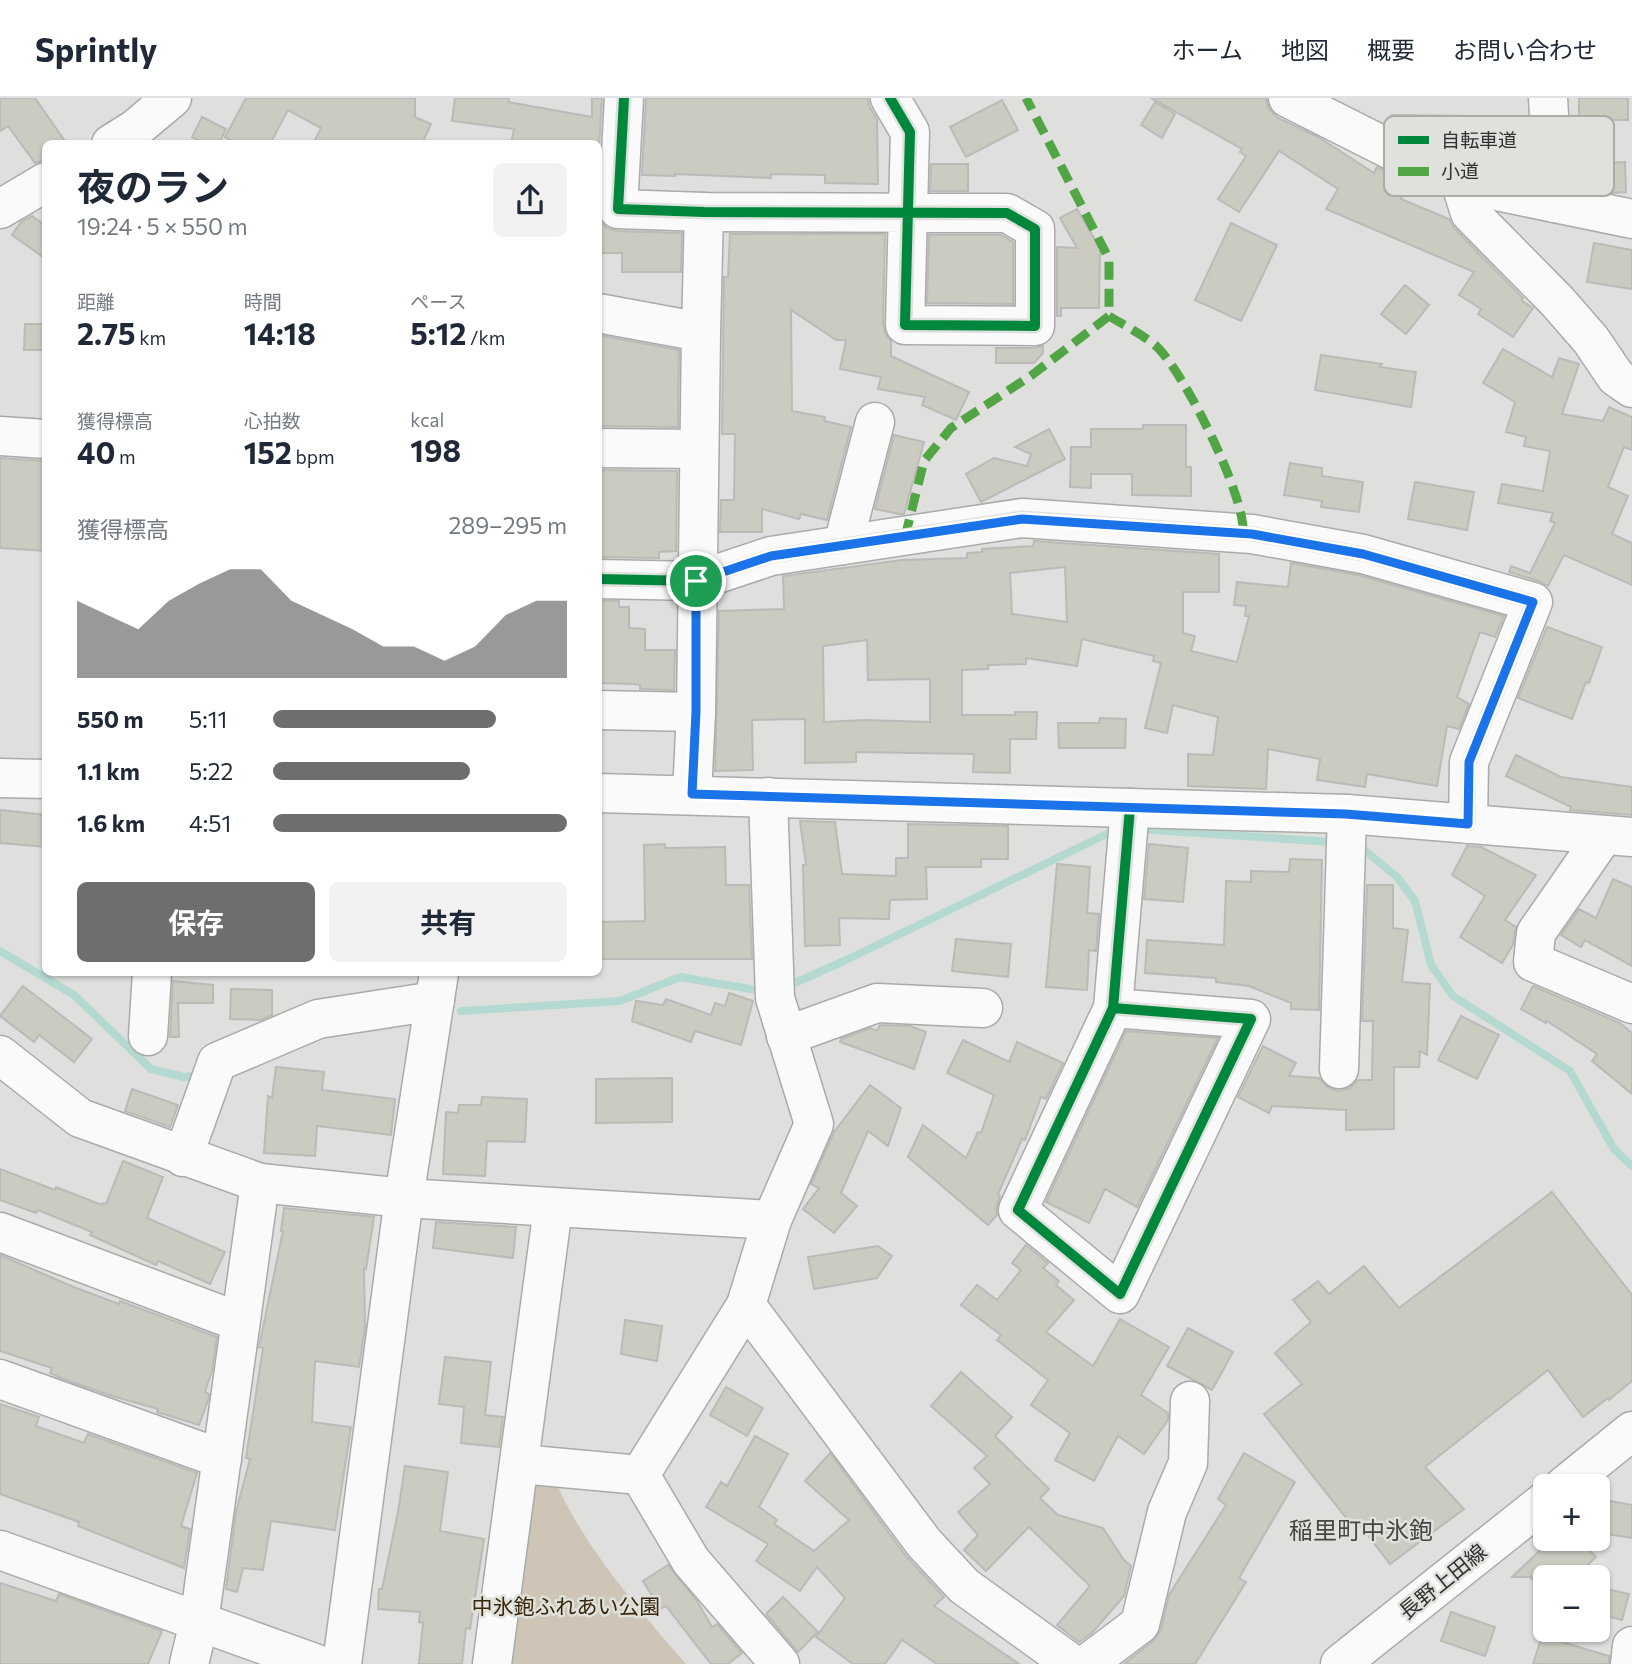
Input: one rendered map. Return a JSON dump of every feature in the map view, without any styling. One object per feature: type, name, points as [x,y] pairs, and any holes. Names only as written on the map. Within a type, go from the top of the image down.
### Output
[{"type":"street","points":[[138,139],[172,98]]},
{"type":"street","points":[[624,98],[618,209],[704,212],[908,212],[910,132],[890,98]]},
{"type":"street","points":[[1288,98],[1384,146]]},
{"type":"street","points":[[1548,98],[1549,116]]},
{"type":"street","points":[[1465,196],[1470,213],[1558,301],[1591,340],[1616,377],[1632,388]]},
{"type":"street","points":[[1520,196],[1632,219]]},
{"type":"street","points":[[1554,196],[1554,203]]},
{"type":"street","points":[[692,794],[696,712],[704,212]]},
{"type":"street","points":[[602,314],[701,332]]},
{"type":"street","points":[[844,545],[875,422]]},
{"type":"street","points":[[0,436],[42,439]]},
{"type":"street","points":[[602,447],[699,449]]},
{"type":"street","points":[[602,579],[696,581],[771,556],[1022,519],[1252,534],[1363,554],[1533,602],[1469,762],[1468,824]]},
{"type":"street","points":[[602,710],[696,712]]},
{"type":"street","points":[[0,778],[42,779]]},
{"type":"street","points":[[602,793],[1346,814],[1618,836]]},
{"type":"street","points":[[640,1475],[746,1305],[772,1220],[814,1124],[775,998],[768,797]]},
{"type":"street","points":[[1113,1008],[1251,1018],[1120,1294],[1018,1210],[1113,1008],[1130,808]]},
{"type":"street","points":[[1339,1069],[1346,814]]},
{"type":"street","points":[[1618,836],[1536,933],[1533,962],[1632,1004]]},
{"type":"street","points":[[148,1036],[152,976]]},
{"type":"street","points":[[183,1157],[217,1062],[318,1019],[437,987],[404,1198],[342,1664]]},
{"type":"street","points":[[786,1036],[877,1003],[983,1008]]},
{"type":"street","points":[[0,1055],[80,1118],[260,1183],[404,1198],[772,1220]]},
{"type":"street","points":[[190,1664],[199,1622],[260,1183]]},
{"type":"street","points":[[492,1664],[553,1208]]},
{"type":"street","points":[[0,1232],[240,1322]]},
{"type":"street","points":[[746,1305],[924,1543],[964,1586],[1072,1664]]},
{"type":"street","points":[[0,1379],[222,1459]]},
{"type":"street","points":[[1087,1664],[1140,1624],[1167,1511],[1188,1463],[1190,1401]]},
{"type":"street","points":[[1579,1474],[1632,1432]]},
{"type":"street","points":[[520,1464],[640,1475]]},
{"type":"street","points":[[640,1475],[691,1561],[780,1664]]},
{"type":"street","name":"長野上田線","points":[[1340,1664],[1533,1511]]},
{"type":"street","points":[[0,1550],[317,1664]]},
{"type":"street","points":[[1630,1664],[1632,1646]]},
{"type":"green space","name":"中氷鉋ふれあい公園","points":[[532,1475],[554,1478],[580,1529],[596,1553],[686,1664],[501,1664]]},
{"type":"building","points":[[0,98],[35,98],[64,140],[42,140],[42,161],[35,163],[8,126],[0,131]]},
{"type":"building","points":[[246,98],[415,98],[415,117],[431,124],[424,140],[315,140],[321,128],[288,110],[272,140],[231,140],[225,137]]},
{"type":"building","points":[[455,98],[509,98],[508,102],[592,117],[592,98],[602,98],[599,140],[512,140],[514,129],[452,121]]},
{"type":"building","points":[[646,98],[868,98],[869,106],[877,119],[878,184],[825,183],[825,175],[771,174],[771,178],[642,175]]},
{"type":"building","points":[[1151,98],[1266,98],[1269,109],[1278,118],[1318,137],[1374,173],[1377,167],[1384,170],[1384,196],[1402,196],[1401,199],[1449,219],[1454,228],[1523,298],[1522,301],[1533,308],[1513,337],[1478,314],[1481,309],[1459,295],[1474,272],[1326,209],[1338,189],[1279,151],[1239,212],[1218,199],[1246,156],[1240,152],[1242,149]]},
{"type":"building","points":[[1579,98],[1628,98],[1628,120],[1614,120],[1614,116],[1579,116]]},
{"type":"building","points":[[1002,100],[1018,130],[966,157],[950,127]]},
{"type":"building","points":[[1155,102],[1175,114],[1162,138],[1141,125]]},
{"type":"building","points":[[1392,115],[1469,116],[1392,116]]},
{"type":"building","points":[[202,117],[226,129],[221,140],[198,140],[192,137]]},
{"type":"building","points":[[1625,162],[1626,192],[1614,193],[1614,163]]},
{"type":"building","points":[[931,164],[968,164],[968,191],[930,191]]},
{"type":"building","points":[[1077,209],[1100,248],[1099,308],[1061,308],[1061,316],[1057,316],[1057,247],[1077,248],[1060,218]]},
{"type":"building","points":[[32,216],[42,223],[42,256],[12,235],[21,222]]},
{"type":"building","points":[[1231,223],[1277,245],[1241,321],[1195,300]]},
{"type":"building","points":[[602,224],[617,231],[682,233],[681,272],[622,272],[622,253],[602,253]]},
{"type":"building","points":[[730,234],[885,234],[883,324],[891,341],[891,356],[969,392],[956,420],[922,405],[925,397],[878,389],[881,377],[840,369],[846,340],[836,340],[791,310],[792,411],[825,417],[824,421],[851,427],[827,520],[801,514],[799,519],[762,509],[762,532],[720,532],[721,500],[734,500],[735,434],[722,434],[724,277],[728,277]]},
{"type":"building","points":[[929,235],[1001,235],[1013,242],[1013,304],[927,303]]},
{"type":"building","points":[[1594,243],[1632,250],[1632,289],[1587,282]]},
{"type":"building","points":[[1405,285],[1429,305],[1406,334],[1381,314]]},
{"type":"building","points":[[25,324],[42,324],[42,350],[24,350]]},
{"type":"building","points":[[602,336],[679,350],[678,427],[602,426]]},
{"type":"building","points":[[1043,346],[1043,353],[1034,363],[996,363],[996,348]]},
{"type":"building","points":[[1503,349],[1552,377],[1559,358],[1579,364],[1562,414],[1603,421],[1609,407],[1632,417],[1632,450],[1624,447],[1608,487],[1628,496],[1612,534],[1632,543],[1632,585],[1564,555],[1548,586],[1509,572],[1511,566],[1530,573],[1555,523],[1550,521],[1553,513],[1498,503],[1502,484],[1543,491],[1550,451],[1524,446],[1526,437],[1506,432],[1515,402],[1483,383]]},
{"type":"building","points":[[1321,355],[1416,372],[1411,407],[1315,390]]},
{"type":"building","points":[[1143,425],[1186,425],[1186,467],[1191,467],[1191,496],[1132,495],[1132,474],[1091,474],[1091,488],[1070,487],[1071,447],[1091,447],[1091,429],[1143,429]]},
{"type":"building","points":[[1049,429],[1065,459],[981,502],[966,474],[994,458],[1027,466],[1031,454],[1015,447]]},
{"type":"building","points":[[894,435],[924,442],[904,514],[875,509]]},
{"type":"building","points":[[0,458],[42,461],[42,551],[0,548]]},
{"type":"building","points":[[1290,463],[1322,468],[1322,476],[1363,482],[1359,512],[1321,507],[1322,501],[1284,495]]},
{"type":"building","points":[[602,470],[677,471],[676,551],[659,552],[659,558],[602,557]]},
{"type":"building","points":[[1415,482],[1474,492],[1467,530],[1408,519]]},
{"type":"building","points":[[1034,541],[1219,554],[1219,592],[1183,592],[1183,633],[1195,636],[1191,651],[1237,662],[1249,616],[1245,616],[1246,606],[1234,605],[1237,582],[1288,587],[1291,563],[1358,575],[1504,616],[1495,637],[1480,632],[1457,697],[1469,704],[1459,729],[1447,726],[1437,786],[1367,774],[1365,787],[1317,780],[1320,759],[1268,749],[1266,789],[1188,786],[1188,754],[1213,755],[1218,717],[1173,705],[1167,733],[1145,728],[1161,663],[1153,661],[1154,656],[1082,639],[1077,666],[1026,658],[1026,664],[988,665],[988,669],[962,670],[962,715],[1015,715],[1015,712],[1037,712],[1036,739],[1010,739],[1010,773],[973,772],[974,754],[856,752],[856,762],[805,763],[805,719],[752,720],[753,770],[715,771],[719,611],[784,609],[783,576],[902,560],[967,558],[967,553],[982,552],[982,549],[1033,546]],"holes":[[[1065,567],[1067,622],[1012,614],[1010,573]],[[867,640],[868,680],[930,679],[930,722],[824,722],[823,646]]]},
{"type":"building","points":[[602,601],[619,601],[619,607],[629,607],[629,628],[645,629],[645,650],[675,650],[674,690],[640,689],[640,685],[602,683]]},
{"type":"building","points":[[1547,627],[1602,647],[1572,719],[1518,698]]},
{"type":"building","points":[[1100,718],[1126,719],[1125,748],[1059,748],[1058,723],[1099,723]]},
{"type":"building","points":[[1516,755],[1561,777],[1632,787],[1632,815],[1570,810],[1571,807],[1506,776]]},
{"type":"building","points":[[0,810],[42,815],[42,847],[0,843]]},
{"type":"building","points":[[800,821],[835,822],[842,874],[896,876],[896,858],[908,858],[908,824],[1008,826],[1008,859],[981,859],[981,867],[926,867],[927,899],[890,900],[889,919],[839,918],[840,945],[805,946],[803,865],[806,865]]},
{"type":"building","points":[[665,844],[665,848],[725,847],[726,885],[749,885],[752,959],[602,959],[602,922],[645,921],[644,845]]},
{"type":"building","points":[[1149,844],[1188,848],[1183,902],[1144,899]]},
{"type":"building","points":[[1467,846],[1481,847],[1536,875],[1505,920],[1516,927],[1513,945],[1502,963],[1460,937],[1485,896],[1452,875]]},
{"type":"building","points":[[1290,859],[1322,860],[1319,1010],[1291,1009],[1291,1003],[1249,986],[1216,982],[1216,978],[1145,973],[1147,940],[1224,945],[1226,881],[1251,882],[1251,871],[1289,872]]},
{"type":"building","points":[[1057,864],[1090,867],[1087,913],[1099,914],[1096,951],[1089,950],[1087,990],[1046,987]]},
{"type":"building","points":[[1613,879],[1632,887],[1632,966],[1585,940],[1581,947],[1561,935],[1579,909],[1596,918]]},
{"type":"building","points":[[1367,885],[1393,885],[1393,928],[1408,930],[1402,982],[1430,984],[1427,1055],[1420,1051],[1419,1067],[1394,1067],[1394,1129],[1346,1130],[1346,1110],[1272,1106],[1269,1113],[1238,1097],[1263,1046],[1296,1063],[1289,1076],[1319,1078],[1327,1087],[1338,1091],[1350,1088],[1358,1080],[1372,1080],[1373,1021],[1362,1021]]},
{"type":"building","points":[[956,939],[1011,944],[1008,977],[952,971]]},
{"type":"building","points":[[173,981],[213,985],[213,1003],[178,1003],[179,1037],[170,1037]]},
{"type":"building","points":[[23,986],[92,1039],[74,1062],[39,1035],[34,1042],[0,1016]]},
{"type":"building","points":[[1533,986],[1620,1023],[1632,1033],[1632,1094],[1592,1061],[1597,1054],[1547,1021],[1546,1023],[1521,1009]]},
{"type":"building","points":[[231,989],[272,990],[272,1015],[261,1020],[230,1019]]},
{"type":"building","points":[[729,993],[753,1001],[741,1045],[695,1031],[691,1042],[632,1021],[636,1001],[663,1005],[666,999],[711,1015],[715,1003],[725,1006]]},
{"type":"building","points":[[1461,1016],[1499,1035],[1477,1079],[1438,1060]]},
{"type":"building","points":[[880,1025],[910,1026],[926,1032],[914,1069],[840,1042],[841,1039],[871,1028],[877,1031]]},
{"type":"building","points":[[1126,1031],[1218,1038],[1137,1207],[1105,1189],[1089,1223],[1046,1202]]},
{"type":"building","points":[[963,1040],[1009,1062],[1017,1042],[1063,1063],[1046,1099],[1041,1097],[1025,1140],[1022,1139],[998,1194],[997,1215],[988,1225],[908,1157],[923,1125],[966,1158],[978,1132],[981,1133],[994,1095],[947,1073]]},
{"type":"building","points":[[276,1067],[324,1072],[322,1090],[395,1099],[391,1135],[317,1126],[315,1156],[264,1153],[268,1096],[272,1098]]},
{"type":"building","points":[[672,1078],[672,1122],[596,1123],[596,1079]]},
{"type":"building","points":[[870,1085],[901,1108],[888,1146],[868,1131],[841,1193],[857,1206],[834,1233],[803,1209],[819,1188],[811,1184],[834,1132]]},
{"type":"building","points":[[132,1089],[178,1105],[170,1127],[125,1111]]},
{"type":"building","points":[[482,1097],[527,1099],[525,1142],[487,1141],[485,1176],[443,1174],[446,1112],[458,1113],[459,1105],[481,1105]]},
{"type":"building","points":[[123,1161],[163,1177],[147,1218],[225,1252],[210,1284],[158,1261],[156,1265],[90,1235],[92,1232],[38,1210],[36,1213],[0,1200],[0,1169],[55,1190],[56,1187],[102,1205],[106,1204]]},
{"type":"building","points":[[1552,1192],[1632,1295],[1632,1381],[1583,1417],[1548,1370],[1425,1467],[1464,1509],[1390,1564],[1356,1520],[1351,1524],[1264,1414],[1302,1384],[1275,1353],[1311,1322],[1293,1300],[1318,1281],[1329,1294],[1364,1266],[1399,1308]]},
{"type":"building","points":[[284,1208],[374,1217],[366,1269],[364,1268],[365,1328],[359,1367],[315,1361],[312,1422],[351,1427],[335,1530],[271,1521],[263,1570],[243,1568],[237,1592],[226,1589],[236,1512],[250,1459],[246,1458],[263,1348],[259,1347],[283,1231]]},
{"type":"building","points":[[436,1222],[516,1227],[513,1258],[433,1248]]},
{"type":"building","points":[[1026,1245],[1048,1263],[1043,1268],[1059,1281],[1056,1285],[1074,1300],[1046,1332],[1093,1366],[1120,1319],[1169,1347],[1141,1395],[1168,1413],[1168,1420],[1144,1454],[1118,1436],[1094,1481],[1055,1460],[1070,1433],[1031,1405],[1048,1380],[997,1340],[1001,1335],[961,1305],[977,1285],[997,1300],[1021,1270],[1012,1263]]},
{"type":"building","points":[[878,1246],[892,1256],[877,1278],[814,1289],[808,1257]]},
{"type":"building","points":[[0,1255],[76,1288],[119,1304],[120,1301],[217,1337],[212,1371],[205,1392],[209,1394],[208,1400],[199,1425],[63,1379],[50,1373],[52,1368],[0,1351]]},
{"type":"building","points":[[625,1320],[662,1326],[657,1361],[621,1354]]},
{"type":"building","points":[[1188,1328],[1233,1352],[1212,1390],[1167,1366]]},
{"type":"building","points":[[445,1357],[491,1362],[485,1415],[503,1417],[499,1447],[461,1443],[464,1407],[439,1404]]},
{"type":"building","points":[[961,1372],[1012,1417],[995,1436],[1049,1489],[1040,1498],[1058,1515],[1103,1528],[1131,1566],[1124,1596],[1092,1633],[1079,1642],[1057,1625],[1090,1586],[1029,1527],[986,1571],[964,1550],[978,1535],[958,1512],[990,1484],[974,1468],[987,1456],[931,1406]]},
{"type":"building","points":[[726,1387],[763,1408],[747,1436],[710,1415]]},
{"type":"building","points":[[0,1404],[39,1417],[36,1426],[84,1443],[88,1434],[197,1473],[181,1526],[190,1529],[184,1568],[78,1526],[79,1522],[0,1494]]},
{"type":"building","points":[[755,1436],[788,1454],[759,1507],[777,1520],[774,1524],[814,1551],[849,1520],[805,1481],[830,1453],[906,1556],[944,1597],[934,1606],[1019,1664],[937,1664],[902,1640],[885,1664],[853,1664],[816,1637],[845,1598],[817,1567],[800,1591],[756,1561],[768,1544],[706,1507],[721,1482],[727,1486]]},
{"type":"building","points":[[1244,1453],[1295,1482],[1239,1578],[1246,1582],[1195,1664],[1124,1664],[1153,1641],[1161,1630],[1169,1595],[1226,1505],[1218,1499]]},
{"type":"building","points":[[405,1466],[448,1472],[440,1531],[484,1539],[470,1629],[466,1628],[462,1664],[419,1664],[423,1623],[419,1622],[420,1612],[378,1609],[379,1589],[382,1589]]},
{"type":"building","points":[[1610,1501],[1632,1505],[1632,1538],[1610,1535]]},
{"type":"building","points":[[1539,1551],[1590,1551],[1596,1557],[1588,1565],[1533,1565],[1533,1580],[1530,1577],[1512,1577]]},
{"type":"building","points":[[668,1565],[697,1601],[712,1627],[717,1624],[742,1653],[728,1664],[711,1664],[666,1606],[660,1609],[643,1581]]},
{"type":"building","points":[[0,1583],[56,1601],[59,1594],[162,1631],[148,1664],[0,1664]]},
{"type":"building","points":[[1610,1590],[1629,1594],[1622,1620],[1610,1617]]},
{"type":"building","points":[[783,1597],[818,1632],[798,1652],[766,1614]]},
{"type":"building","points":[[1451,1612],[1495,1627],[1485,1656],[1441,1641]]},
{"type":"building","points":[[1540,1642],[1562,1642],[1609,1656],[1609,1664],[1533,1664]]},
{"type":"waterway","points":[[790,985],[1115,830]]},
{"type":"waterway","points":[[1152,830],[1332,842]]},
{"type":"waterway","points":[[1362,848],[1397,877],[1415,901],[1431,965],[1453,996],[1570,1071],[1614,1149],[1632,1166]]},
{"type":"waterway","points":[[0,951],[42,976]]},
{"type":"waterway","points":[[42,976],[74,995],[151,1069],[184,1077],[199,1075]]},
{"type":"waterway","points":[[461,1011],[620,1001],[680,977],[757,990]]},
{"type":"marked path","points":[[905,537],[924,461],[951,428],[1032,375],[1109,316],[1109,259],[1026,98]]},
{"type":"marked path","points":[[1109,316],[1155,345],[1181,380],[1224,465],[1242,517],[1243,534]]},
{"type":"cycle path","points":[[624,98],[618,209],[704,212],[1007,213],[1035,229],[1035,326],[905,325],[910,132],[890,98]]},
{"type":"cycle path","points":[[602,579],[696,581],[771,556],[1022,518],[1252,534],[1363,554],[1533,602],[1469,762],[1468,824]]},
{"type":"cycle path","points":[[1113,1008],[1251,1019],[1120,1294],[1018,1210],[1113,1008],[1130,808]]},
{"type":"district","name":"稲里町中氷鉋","points":[[1361,1531]]},
{"type":"route","points":[[1022,519],[1252,534],[1363,554],[1533,602],[1469,762],[1468,824],[1346,814],[692,794],[696,712],[696,581],[771,556],[1022,519]]}]
